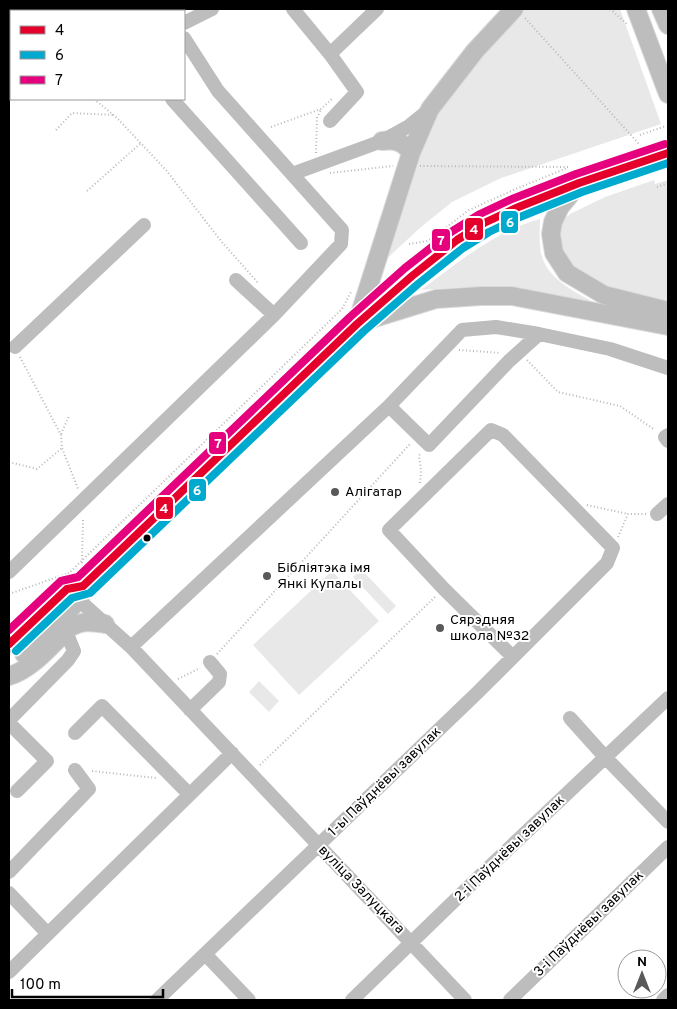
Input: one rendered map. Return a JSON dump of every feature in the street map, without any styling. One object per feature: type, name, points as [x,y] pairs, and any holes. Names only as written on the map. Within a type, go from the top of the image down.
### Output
[{"type":"main road","points":[[661,9],[668,25]]},
{"type":"main road","points":[[357,324],[409,160],[430,109],[474,51],[518,12]]},
{"type":"main road","points":[[632,17],[664,72],[668,94]]},
{"type":"main road","points":[[382,141],[400,142],[409,160]]},
{"type":"main road","points":[[9,644],[73,588],[357,324],[457,240],[484,223],[516,208],[579,183],[668,153]]},
{"type":"main road","points":[[579,183],[563,201],[553,222],[554,253],[567,273],[604,295],[668,311]]},
{"type":"main road","points":[[357,324],[436,298],[512,296],[668,326]]},
{"type":"main road","points":[[9,670],[73,588]]},
{"type":"main road","points":[[9,676],[17,674],[30,665],[76,624],[85,622],[105,624]]},
{"type":"street","points":[[9,10],[18,9]]},
{"type":"street","points":[[185,23],[212,9]]},
{"type":"street","points":[[293,9],[358,92],[330,121]]},
{"type":"street","points":[[330,54],[377,9]]},
{"type":"street","points":[[9,572],[274,315],[341,244],[342,230],[218,91],[185,40]]},
{"type":"street","points":[[173,100],[301,243]]},
{"type":"street","points":[[292,174],[382,141],[409,126],[430,109]]},
{"type":"street","points":[[15,347],[144,224]]},
{"type":"street","points":[[236,280],[274,315]]},
{"type":"street","points":[[131,647],[389,406],[462,330],[496,328],[539,334],[610,349],[668,368]]},
{"type":"street","points":[[389,406],[424,440],[539,334]]},
{"type":"street","points":[[513,656],[444,589],[389,530],[491,430],[502,435],[613,548]]},
{"type":"street","points":[[657,514],[668,504]]},
{"type":"street","name":"1-ы Паўднёвы завулак","points":[[157,1000],[477,693],[608,563],[613,548]]},
{"type":"street","name":"вуліца Залуцкага","points":[[73,588],[105,624],[131,647],[466,1000]]},
{"type":"street","points":[[17,791],[48,761],[9,721],[68,660],[74,651],[69,639],[64,634]]},
{"type":"street","points":[[190,710],[219,682],[220,674],[210,662]]},
{"type":"street","name":"2-і Паўднёвы завулак","points":[[352,1000],[668,698]]},
{"type":"street","points":[[75,733],[102,706],[189,794]]},
{"type":"street","points":[[570,718],[668,822]]},
{"type":"street","points":[[9,972],[232,753]]},
{"type":"street","points":[[9,872],[89,788],[75,770]]},
{"type":"street","name":"3-і Паўднёвы завулак","points":[[510,1000],[668,847]]},
{"type":"street","points":[[9,893],[48,934]]},
{"type":"street","points":[[206,954],[249,1000]]},
{"type":"street","points":[[663,1000],[668,995]]},
{"type":"path","points":[[610,9],[632,17]]},
{"type":"path","points":[[518,12],[639,144]]},
{"type":"path","points":[[271,127],[321,109],[350,83]]},
{"type":"path","points":[[95,100],[114,115],[166,170],[221,241],[261,286]]},
{"type":"path","points":[[316,154],[317,118],[321,109]]},
{"type":"path","points":[[56,130],[72,113],[114,115]]},
{"type":"path","points":[[640,136],[666,126]]},
{"type":"path","points":[[87,191],[140,142]]},
{"type":"path","points":[[327,174],[398,165],[409,160],[569,167],[469,210],[428,241],[409,244]]},
{"type":"path","points":[[657,187],[668,183]]},
{"type":"path","points":[[9,594],[71,572],[82,563],[278,369],[342,309],[352,290]]},
{"type":"path","points":[[15,347],[61,435],[62,448],[83,501],[82,563]]},
{"type":"path","points":[[444,349],[503,353],[520,352],[558,392],[620,406],[667,438]]},
{"type":"path","points":[[61,435],[69,416]]},
{"type":"path","points":[[419,500],[421,471],[419,456],[424,440]]},
{"type":"path","points":[[164,682],[174,681],[210,662],[424,440]]},
{"type":"path","points":[[9,462],[37,469],[62,448]]},
{"type":"path","points":[[566,500],[628,514],[657,514]]},
{"type":"path","points":[[613,548],[628,514]]},
{"type":"path","points":[[71,572],[73,588]]},
{"type":"path","points":[[256,769],[444,589]]},
{"type":"path","points":[[75,770],[176,780]]},
{"type":"shaded area","points":[[518,9],[620,9],[661,124],[501,178],[452,202],[421,227],[381,264],[436,109]]},
{"type":"shaded area","points":[[654,180],[655,184],[668,180],[668,306],[586,282],[562,257],[559,233],[562,221],[570,214],[605,197]]},
{"type":"shaded area","points":[[540,219],[540,247],[548,268],[563,284],[603,307],[514,289],[464,287],[421,290],[492,240]]},
{"type":"shaded area","points":[[361,569],[396,606],[388,614],[353,577]]},
{"type":"shaded area","points":[[332,571],[379,621],[299,695],[253,645]]},
{"type":"shaded area","points":[[259,681],[279,701],[269,712],[249,692]]},
{"type":"transit line","name":"7","points":[[9,630],[61,581],[78,577],[350,317],[405,268],[451,232],[480,214],[512,199],[576,174],[665,144]]},
{"type":"transit line","name":"4","points":[[9,644],[67,589],[83,586],[357,324],[457,240],[484,223],[516,208],[579,183],[668,153]]},
{"type":"transit line","name":"6","points":[[16,651],[72,598],[90,593],[364,331],[463,248],[489,232],[520,217],[582,192],[668,163]]},
{"type":"place","name":"Алігатар","points":[[335,492]]},
{"type":"place","name":"Бібліятэка імя Янкі Купалы","points":[[267,576]]},
{"type":"place","name":"Сярэдняя школа №32","points":[[440,628]]}]
